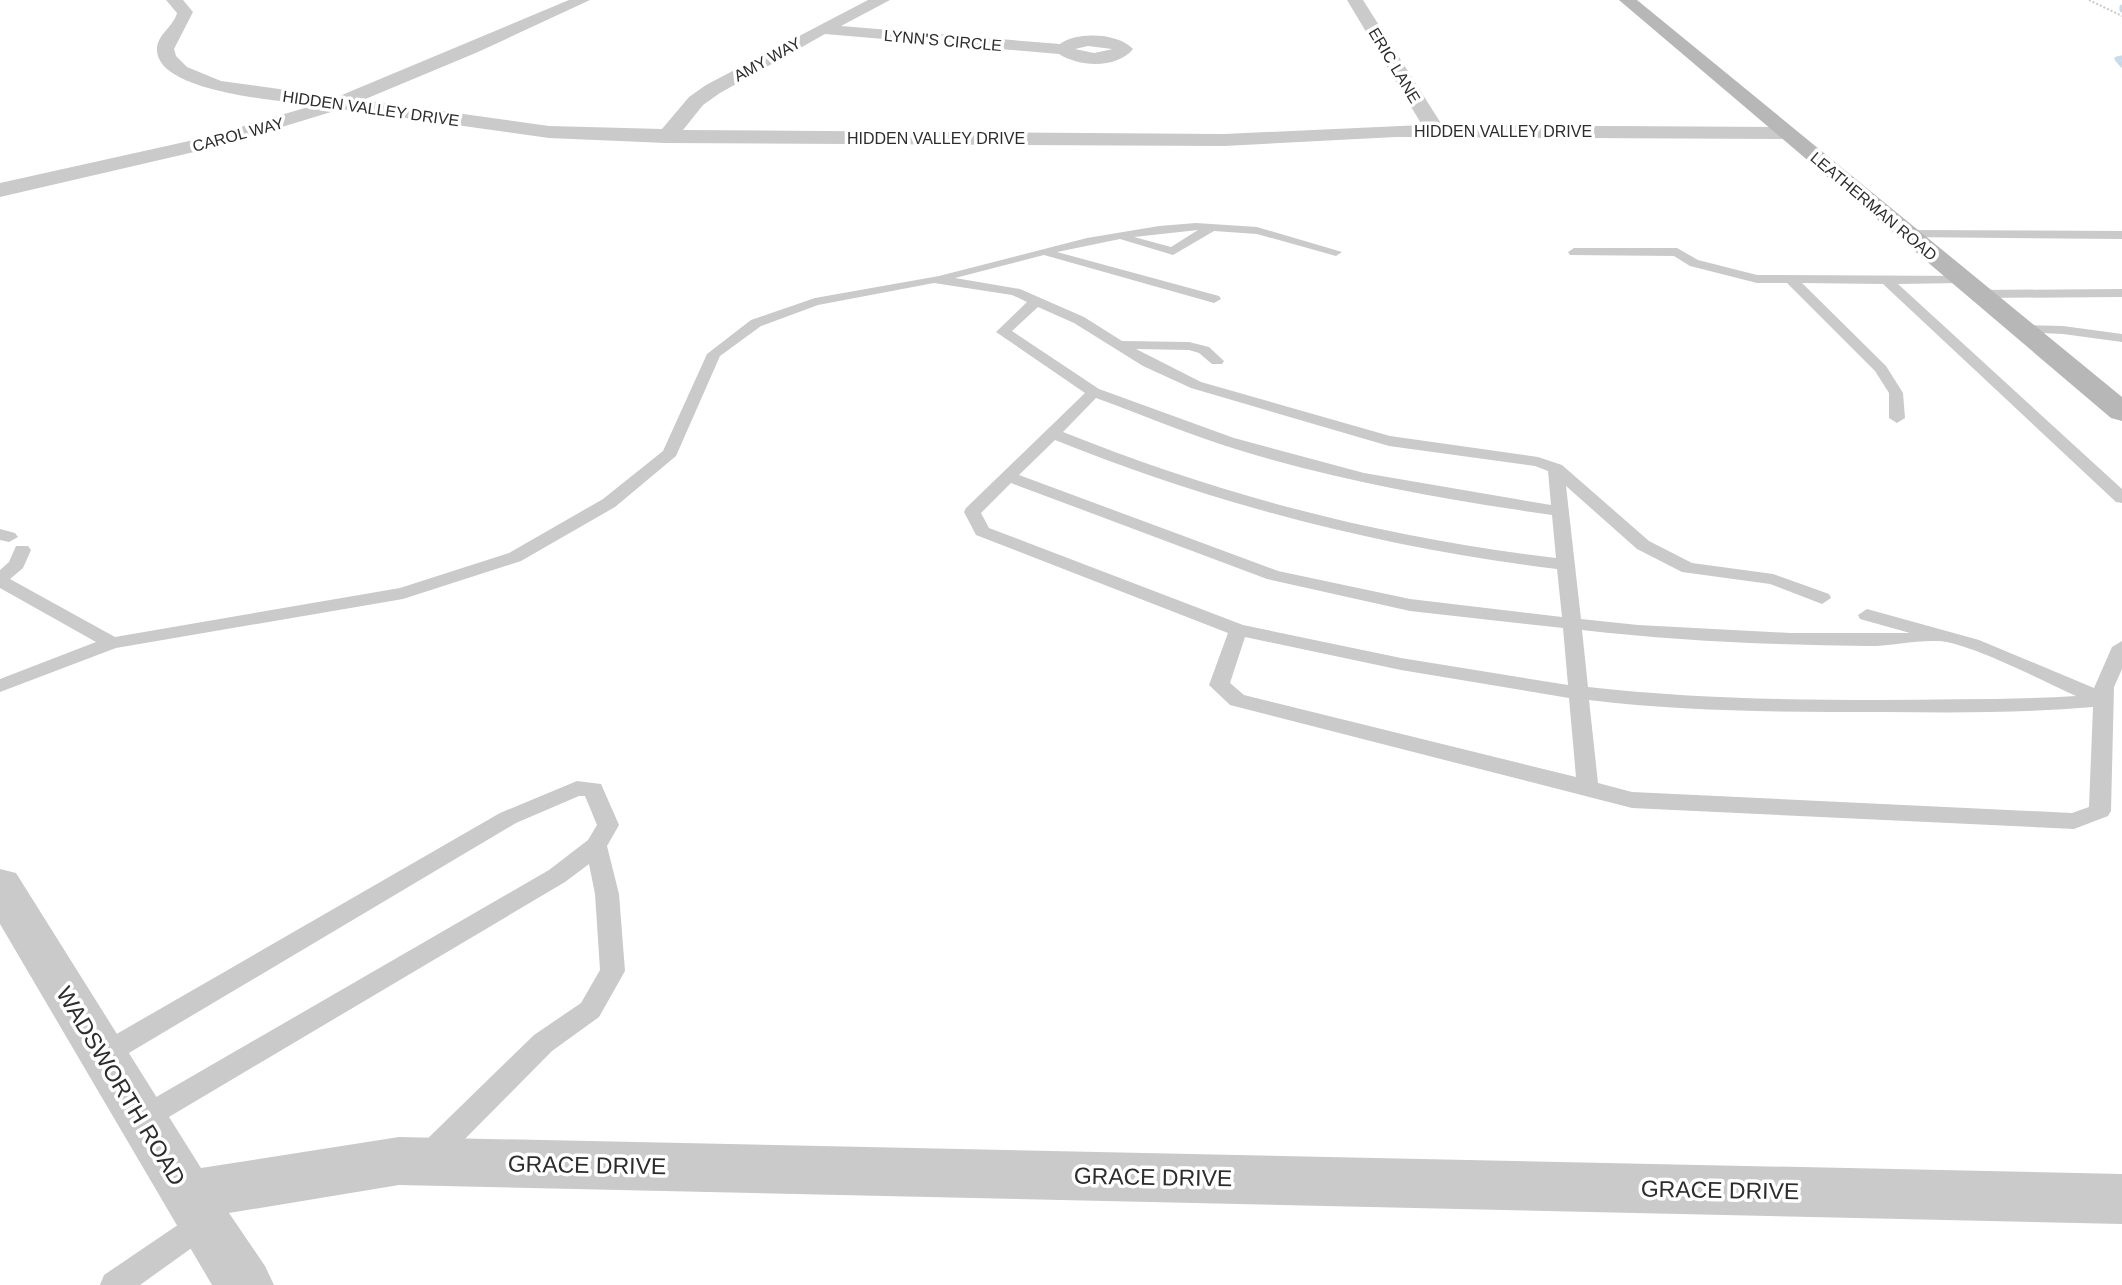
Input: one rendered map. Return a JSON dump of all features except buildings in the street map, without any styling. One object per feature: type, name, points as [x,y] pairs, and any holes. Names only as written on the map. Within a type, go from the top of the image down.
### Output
[{"type":"street","name":"HIDDEN VALLEY DRIVE","points":[[174,0],[185,12],[185,19],[170,36],[166,44],[166,54],[171,63],[182,71],[218,86],[549,132],[666,137],[1224,140],[1357,132],[1435,131],[1786,133]]},
{"type":"street","name":"CAROL WAY","points":[[0,190],[283,123],[340,103],[582,0]]},
{"type":"street","name":"AMY WAY","points":[[666,137],[696,101],[861,8],[882,0]]},
{"type":"street","name":"ERIC LANE","points":[[1355,0],[1435,131]]},
{"type":"street","name":"LEATHERMAN ROAD","points":[[1627,0],[2122,412]]},
{"type":"street","name":"LYNN'S CIRCLE","points":[[823,29],[1063,49]]},
{"type":"street","name":"WADSWORTH ROAD","points":[[0,885],[245,1285]]},
{"type":"street","name":"GRACE DRIVE","points":[[196,1209],[399,1161],[2122,1199]]},
{"type":"lane","points":[[1118,236],[1172,251],[1211,227]]},
{"type":"lane","points":[[0,686],[112,643],[402,593],[515,557],[609,503],[670,453],[714,354],[756,323],[815,302],[934,279],[1118,236],[1168,228],[1235,227],[1336,252]]},
{"type":"lane","points":[[1908,234],[2122,235]]},
{"type":"lane","points":[[1045,252],[1214,299]]},
{"type":"lane","points":[[1574,252],[1677,252],[1694,263],[1757,279],[1886,280],[2122,293]]},
{"type":"lane","points":[[934,279],[1015,292],[1079,320],[1147,363],[1196,385],[1222,387],[1389,441],[1556,468],[1643,545],[1688,568],[1773,579],[1822,598]]},
{"type":"lane","points":[[1791,280],[1881,369],[1896,393],[1897,418]]},
{"type":"lane","points":[[1886,280],[2122,498]]},
{"type":"lane","points":[[1036,301],[1003,332],[1094,392],[1248,448],[1356,476],[1460,498],[1560,511]]},
{"type":"lane","points":[[2023,329],[2063,330],[2122,338]]},
{"type":"lane","points":[[1120,345],[1189,346],[1204,350],[1217,362]]},
{"type":"lane","points":[[1094,392],[972,512],[982,531],[1238,630],[1449,674],[1578,693],[1675,702],[1769,706],[2035,707],[2104,700]]},
{"type":"lane","points":[[1052,433],[1116,460],[1219,496],[1299,518],[1397,541],[1500,558],[1566,565]]},
{"type":"lane","points":[[1556,468],[1588,787]]},
{"type":"lane","points":[[1008,476],[1273,575],[1410,605],[1638,631],[1790,639],[1896,640],[1940,635]]},
{"type":"lane","points":[[22,550],[17,564],[0,580],[112,643]]},
{"type":"lane","points":[[1867,615],[1972,644],[2104,700]]},
{"type":"lane","points":[[1238,630],[1219,685],[1237,700],[1632,800],[2074,821],[2100,811],[2104,687],[2122,646]]},
{"type":"lane","points":[[103,1055],[508,818],[577,788],[593,789],[608,825],[596,846],[557,876],[142,1119]]},
{"type":"lane","points":[[424,1161],[544,1044],[590,1010],[613,971],[607,894],[596,846]]},
{"type":"lane","points":[[115,1285],[196,1209]]},
{"type":"path","points":[[2089,0],[2122,16]]},
{"type":"waterway","points":[[2122,58],[2117,59],[2122,65]]}]
